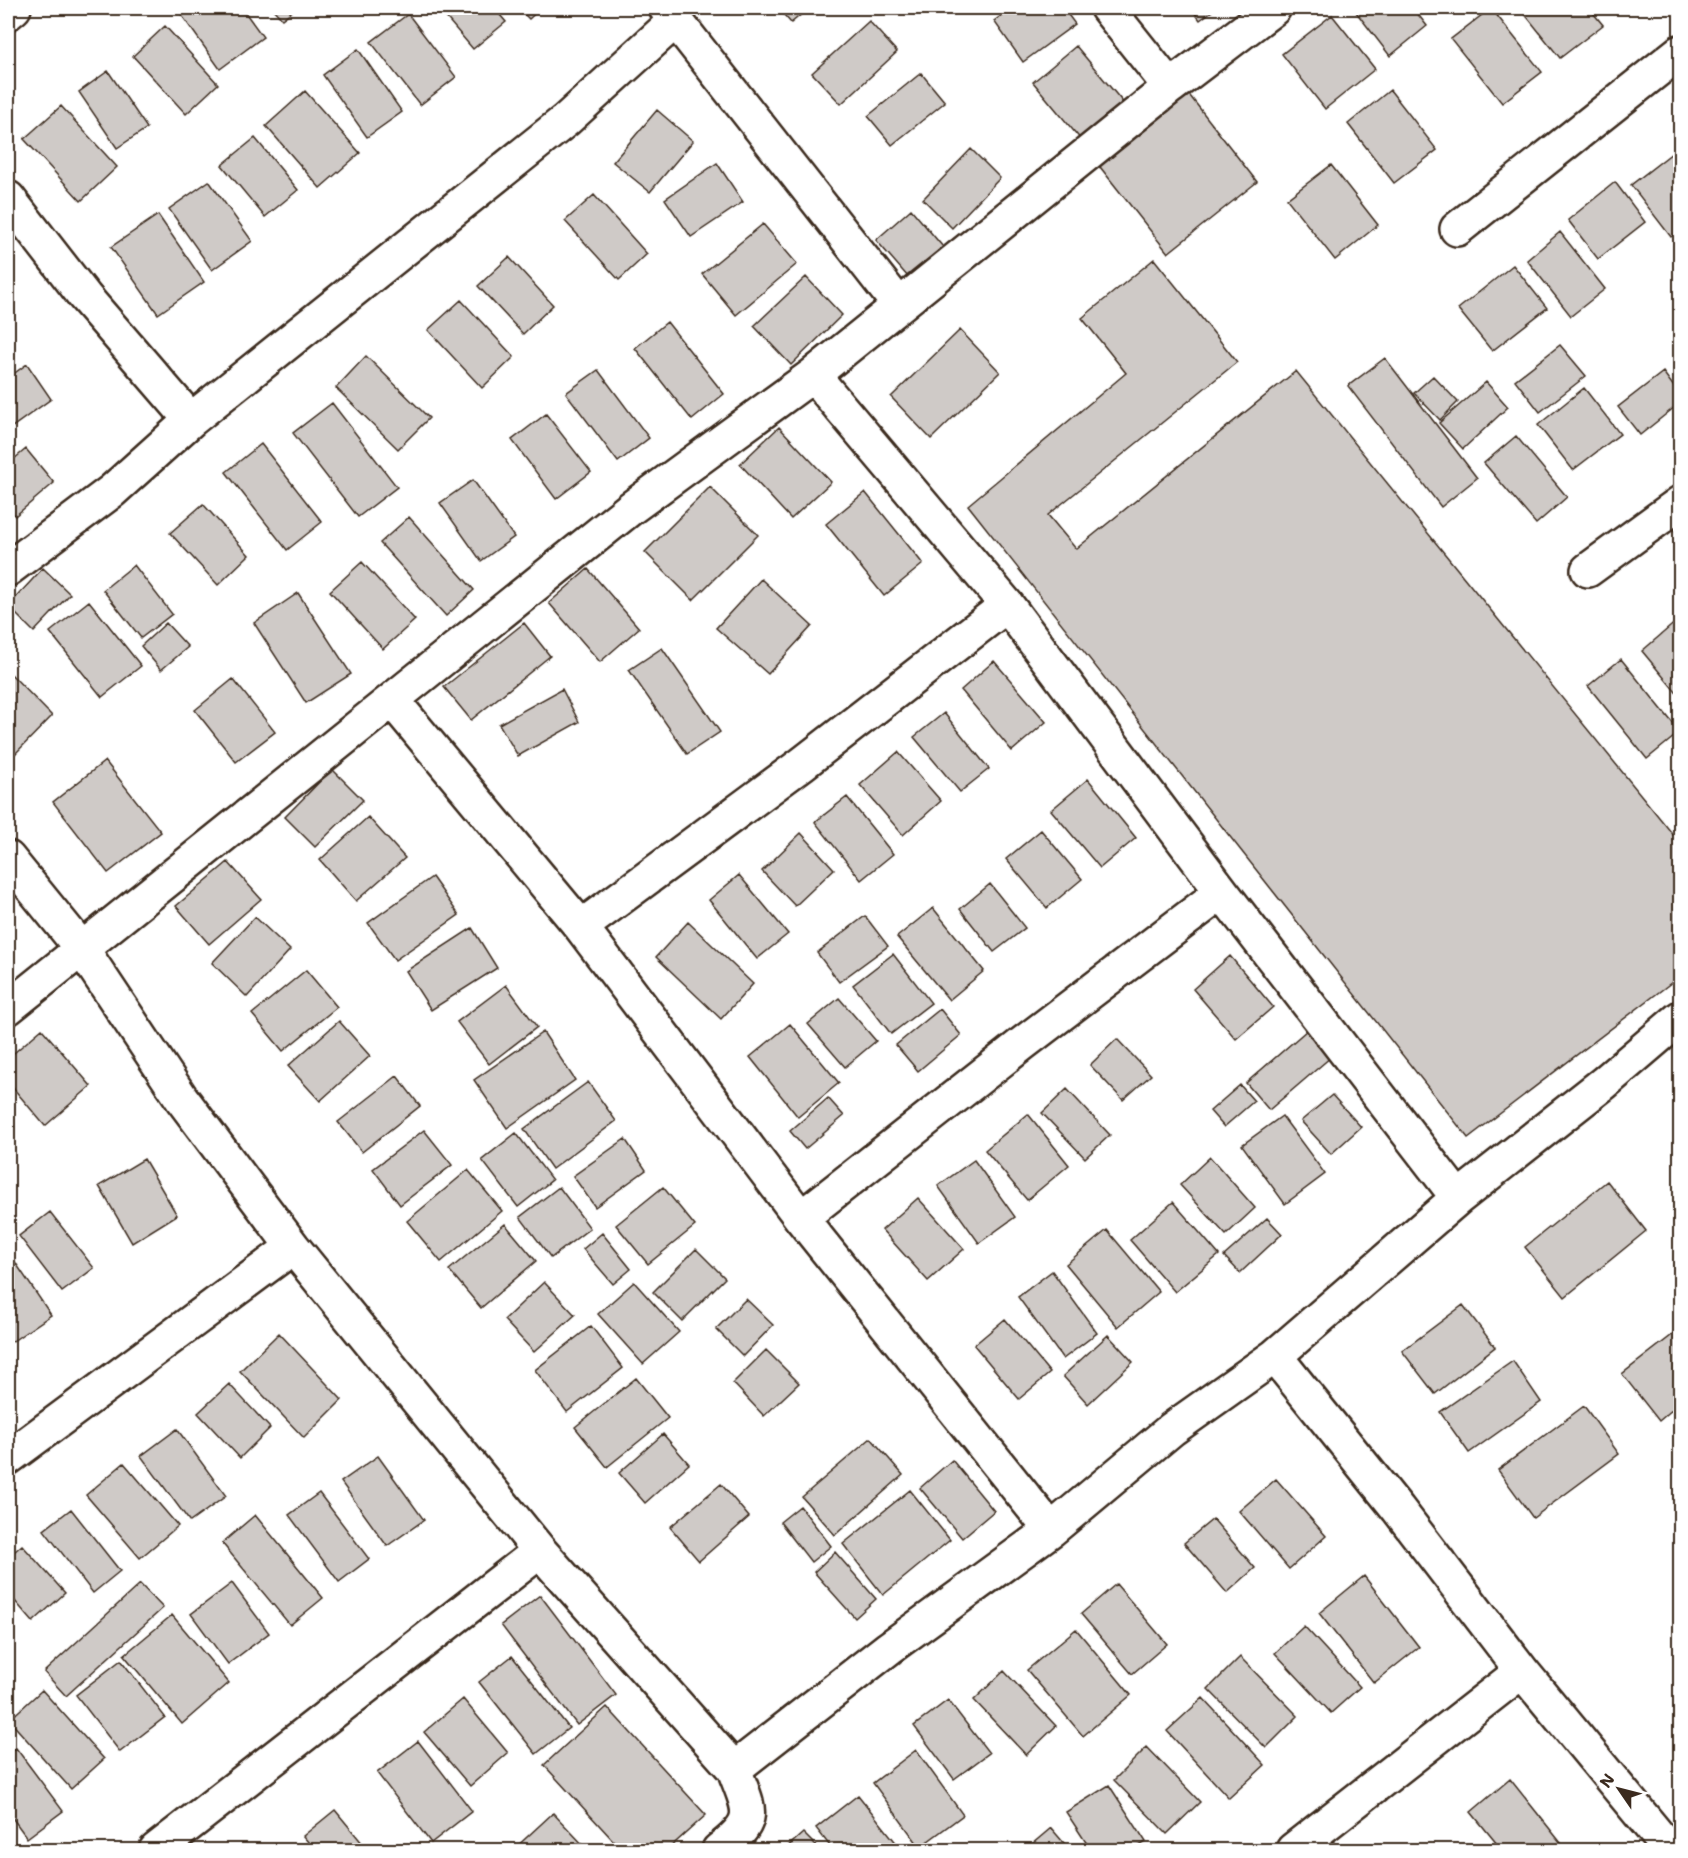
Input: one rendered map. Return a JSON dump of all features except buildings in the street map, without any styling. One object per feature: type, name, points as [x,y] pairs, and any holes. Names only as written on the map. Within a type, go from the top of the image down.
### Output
[{"type":"street","points":[[8,13],[14,8]]},
{"type":"street","points":[[1107,8],[1170,87]]},
{"type":"street","points":[[8,1008],[631,508],[813,375],[1170,87],[1274,8]]},
{"type":"street","points":[[8,570],[112,491],[191,420],[566,120],[671,14],[899,305]]},
{"type":"street","points":[[1457,229],[1680,52]]},
{"type":"street","points":[[8,198],[85,297],[191,420]]},
{"type":"street","points":[[813,375],[1007,605],[1222,892],[1458,1198]]},
{"type":"street","points":[[1588,570],[1680,503]]},
{"type":"street","points":[[581,927],[802,764],[1007,605]]},
{"type":"street","points":[[393,701],[581,927],[801,1218],[1051,1530]]},
{"type":"street","points":[[8,858],[82,949],[182,1099],[293,1246],[540,1551],[734,1769],[749,1809],[746,1823],[735,1838],[719,1851]]},
{"type":"street","points":[[801,1218],[1022,1044],[1222,892]]},
{"type":"street","points":[[734,1769],[890,1648],[1051,1530],[1172,1429],[1275,1356],[1458,1198],[1604,1083],[1680,1018]]},
{"type":"street","points":[[8,1458],[293,1246]]},
{"type":"street","points":[[1275,1356],[1398,1509],[1522,1671],[1670,1851]]},
{"type":"street","points":[[156,1851],[540,1551]]},
{"type":"street","points":[[1293,1851],[1522,1671]]}]
